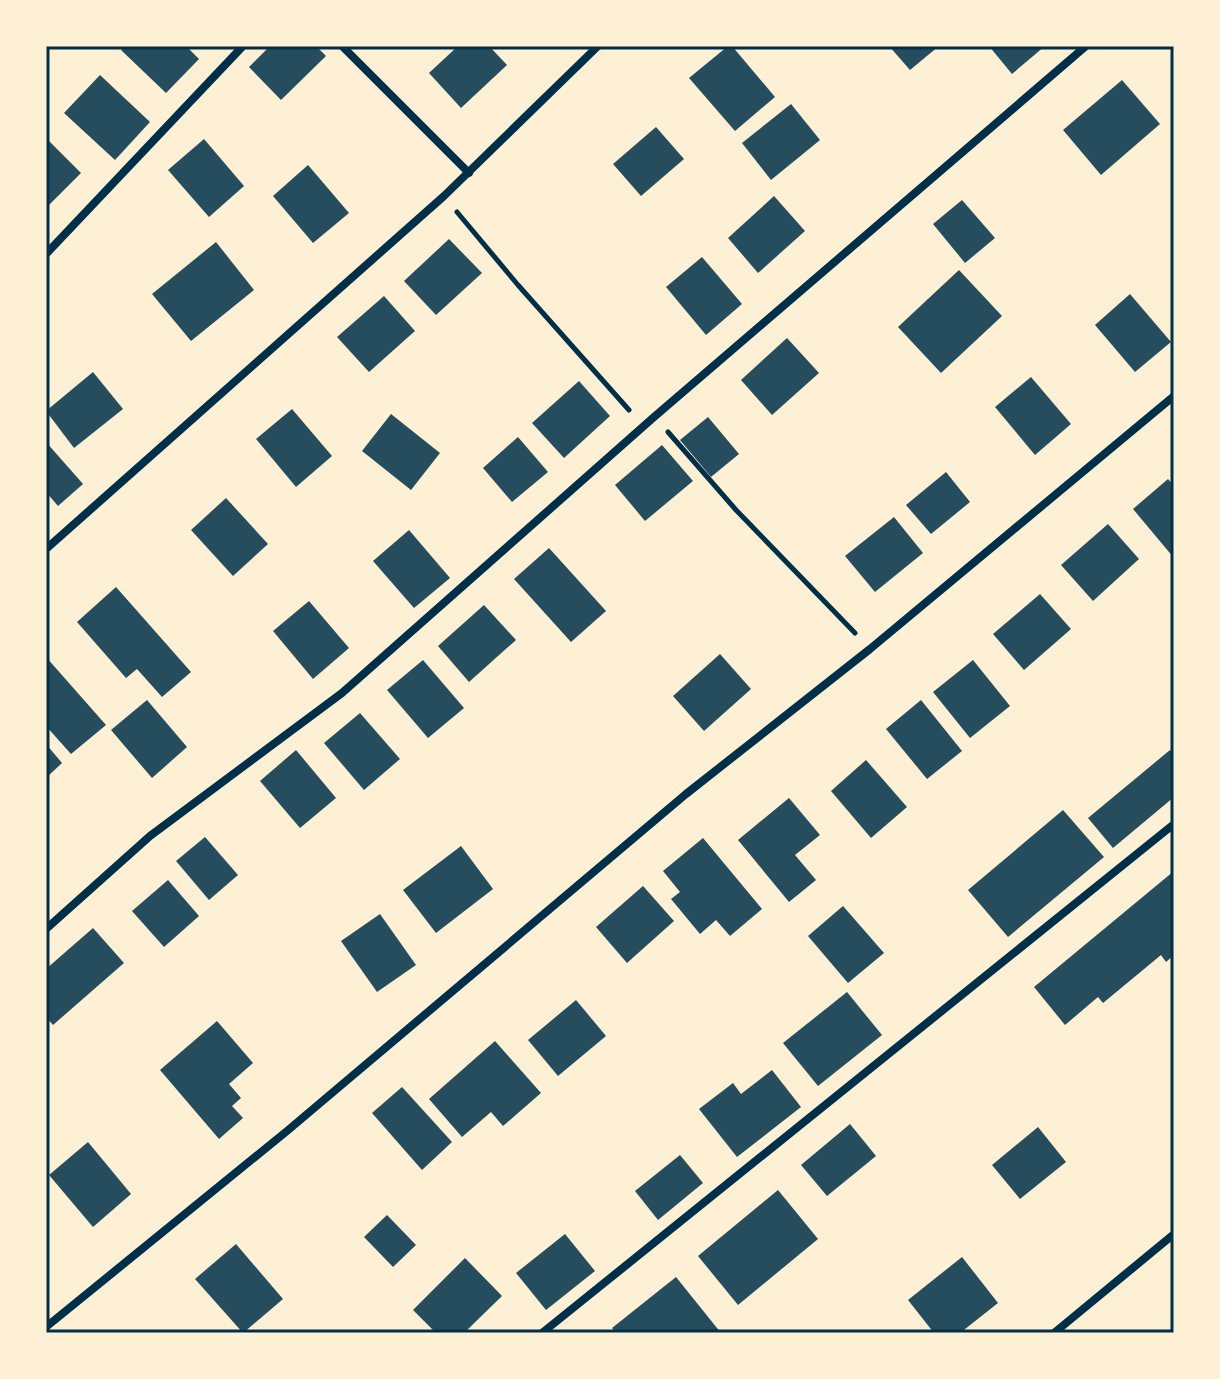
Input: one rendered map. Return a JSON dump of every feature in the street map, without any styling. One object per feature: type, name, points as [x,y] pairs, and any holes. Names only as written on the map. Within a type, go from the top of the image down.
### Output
[{"type":"street","points":[[46,254],[243,46]]},
{"type":"street","points":[[342,46],[469,173]]},
{"type":"street","points":[[46,549],[444,196],[598,46]]},
{"type":"street","points":[[46,929],[150,836],[342,693],[654,417],[1086,46]]},
{"type":"street","points":[[46,1327],[287,1131],[686,794],[870,649],[1174,396]]},
{"type":"street","points":[[542,1333],[1174,824]]},
{"type":"street","points":[[1054,1333],[1174,1234]]},
{"type":"path","points":[[444,196],[644,427]]},
{"type":"path","points":[[654,417],[736,510],[870,649]]},
{"type":"building","points":[[125,46],[186,46],[199,59],[166,93],[121,50]]},
{"type":"building","points":[[270,46],[316,46],[326,56],[281,100],[249,67]]},
{"type":"building","points":[[458,46],[489,46],[507,65],[461,108],[429,73]]},
{"type":"building","points":[[732,46],[775,97],[735,131],[689,78]]},
{"type":"building","points":[[889,46],[939,46],[910,70]]},
{"type":"building","points":[[989,46],[1045,46],[1012,74]]},
{"type":"building","points":[[100,75],[150,122],[115,160],[64,113]]},
{"type":"building","points":[[1122,80],[1160,124],[1101,175],[1063,130]]},
{"type":"building","points":[[791,104],[820,140],[771,180],[742,143]]},
{"type":"building","points":[[656,127],[684,159],[641,196],[613,164]]},
{"type":"building","points":[[46,138],[81,173],[46,208]]},
{"type":"building","points":[[204,139],[244,186],[209,217],[168,170]]},
{"type":"building","points":[[308,165],[349,213],[313,243],[273,196]]},
{"type":"building","points":[[774,196],[805,231],[758,273],[728,238]]},
{"type":"building","points":[[962,200],[995,238],[965,263],[933,224]]},
{"type":"building","points":[[449,239],[482,273],[436,315],[404,281]]},
{"type":"building","points":[[216,242],[254,290],[191,341],[152,294]]},
{"type":"building","points":[[702,257],[742,304],[706,335],[666,287]]},
{"type":"building","points":[[959,270],[1002,316],[941,373],[898,327]]},
{"type":"building","points":[[1130,294],[1171,342],[1135,372],[1095,325]]},
{"type":"building","points":[[384,296],[415,331],[369,372],[337,337]]},
{"type":"building","points":[[787,338],[819,373],[772,415],[741,380]]},
{"type":"building","points":[[93,372],[123,409],[74,448],[46,411]]},
{"type":"building","points":[[1031,377],[1071,424],[1035,455],[995,407]]},
{"type":"building","points":[[579,381],[610,416],[564,458],[532,423]]},
{"type":"building","points":[[292,409],[332,456],[296,487],[256,439]]},
{"type":"building","points":[[391,414],[440,453],[411,490],[362,451]]},
{"type":"building","points":[[708,417],[739,454],[711,477],[680,440]]},
{"type":"building","points":[[518,437],[548,472],[512,502],[483,468]]},
{"type":"building","points":[[46,442],[83,484],[58,506],[46,492]]},
{"type":"building","points":[[662,445],[693,481],[645,521],[615,485]]},
{"type":"building","points":[[946,472],[970,502],[931,534],[906,505]]},
{"type":"building","points":[[1168,479],[1174,486],[1174,558],[1133,509]]},
{"type":"building","points":[[226,498],[268,544],[233,576],[191,530]]},
{"type":"building","points":[[894,517],[923,553],[875,592],[845,556]]},
{"type":"building","points":[[1108,524],[1139,559],[1093,601],[1061,565]]},
{"type":"building","points":[[409,530],[450,578],[414,608],[373,561]]},
{"type":"building","points":[[549,548],[606,611],[571,642],[514,579]]},
{"type":"building","points":[[116,587],[191,672],[162,697],[137,669],[126,678],[77,622]]},
{"type":"building","points":[[1040,594],[1071,629],[1024,670],[993,634]]},
{"type":"building","points":[[309,601],[349,648],[313,679],[273,631]]},
{"type":"building","points":[[484,605],[516,640],[469,682],[438,646]]},
{"type":"building","points":[[720,654],[751,689],[704,731],[673,696]]},
{"type":"building","points":[[46,657],[106,725],[71,754],[46,726]]},
{"type":"building","points":[[423,660],[464,708],[428,738],[387,690]]},
{"type":"building","points":[[973,660],[1010,706],[970,738],[933,692]]},
{"type":"building","points":[[147,700],[187,747],[152,778],[111,730]]},
{"type":"building","points":[[921,700],[962,751],[927,779],[886,729]]},
{"type":"building","points":[[360,713],[400,759],[364,790],[324,743]]},
{"type":"building","points":[[46,744],[62,763],[46,778]]},
{"type":"building","points":[[296,750],[336,798],[300,828],[260,781]]},
{"type":"building","points":[[1170,750],[1174,755],[1174,797],[1113,848],[1088,818]]},
{"type":"building","points":[[866,760],[907,807],[871,838],[831,791]]},
{"type":"building","points":[[789,798],[820,835],[795,855],[816,880],[789,902],[738,840]]},
{"type":"building","points":[[1063,810],[1104,857],[1008,937],[968,890]]},
{"type":"building","points":[[205,837],[238,875],[209,900],[176,861]]},
{"type":"building","points":[[703,838],[762,909],[730,936],[716,920],[700,934],[671,899],[680,892],[663,871]]},
{"type":"building","points":[[461,846],[493,889],[436,933],[403,890]]},
{"type":"building","points":[[1174,871],[1174,955],[1166,962],[1161,955],[1103,1003],[1098,997],[1065,1025],[1034,987]]},
{"type":"building","points":[[168,880],[199,916],[164,947],[132,911]]},
{"type":"building","points":[[643,886],[674,921],[627,963],[596,927]]},
{"type":"building","points":[[843,906],[884,953],[848,983],[808,936]]},
{"type":"building","points":[[380,914],[416,965],[377,992],[341,941]]},
{"type":"building","points":[[93,928],[124,963],[53,1025],[46,1017],[46,969]]},
{"type":"building","points":[[847,992],[882,1035],[818,1086],[783,1043]]},
{"type":"building","points":[[576,1000],[606,1036],[558,1076],[528,1040]]},
{"type":"building","points":[[217,1021],[253,1063],[229,1084],[241,1098],[232,1106],[243,1118],[219,1139],[160,1070]]},
{"type":"building","points":[[495,1041],[541,1093],[503,1126],[491,1112],[462,1137],[429,1099]]},
{"type":"building","points":[[772,1070],[801,1107],[737,1157],[699,1109],[733,1083],[741,1094]]},
{"type":"building","points":[[402,1087],[452,1142],[422,1170],[372,1113]]},
{"type":"building","points":[[850,1124],[876,1156],[827,1196],[801,1165]]},
{"type":"building","points":[[1038,1127],[1066,1162],[1020,1199],[992,1165]]},
{"type":"building","points":[[88,1142],[131,1194],[93,1227],[49,1175]]},
{"type":"building","points":[[680,1155],[703,1183],[658,1220],[635,1191]]},
{"type":"building","points":[[778,1190],[818,1239],[738,1305],[698,1256]]},
{"type":"building","points":[[387,1215],[416,1245],[393,1267],[364,1237]]},
{"type":"building","points":[[565,1234],[595,1271],[546,1310],[516,1273]]},
{"type":"building","points":[[236,1244],[283,1299],[243,1333],[195,1279]]},
{"type":"building","points":[[962,1257],[998,1303],[960,1333],[934,1333],[908,1300]]},
{"type":"building","points":[[465,1258],[502,1296],[464,1333],[436,1333],[413,1310]]},
{"type":"building","points":[[676,1277],[721,1333],[616,1333],[612,1328]]}]
